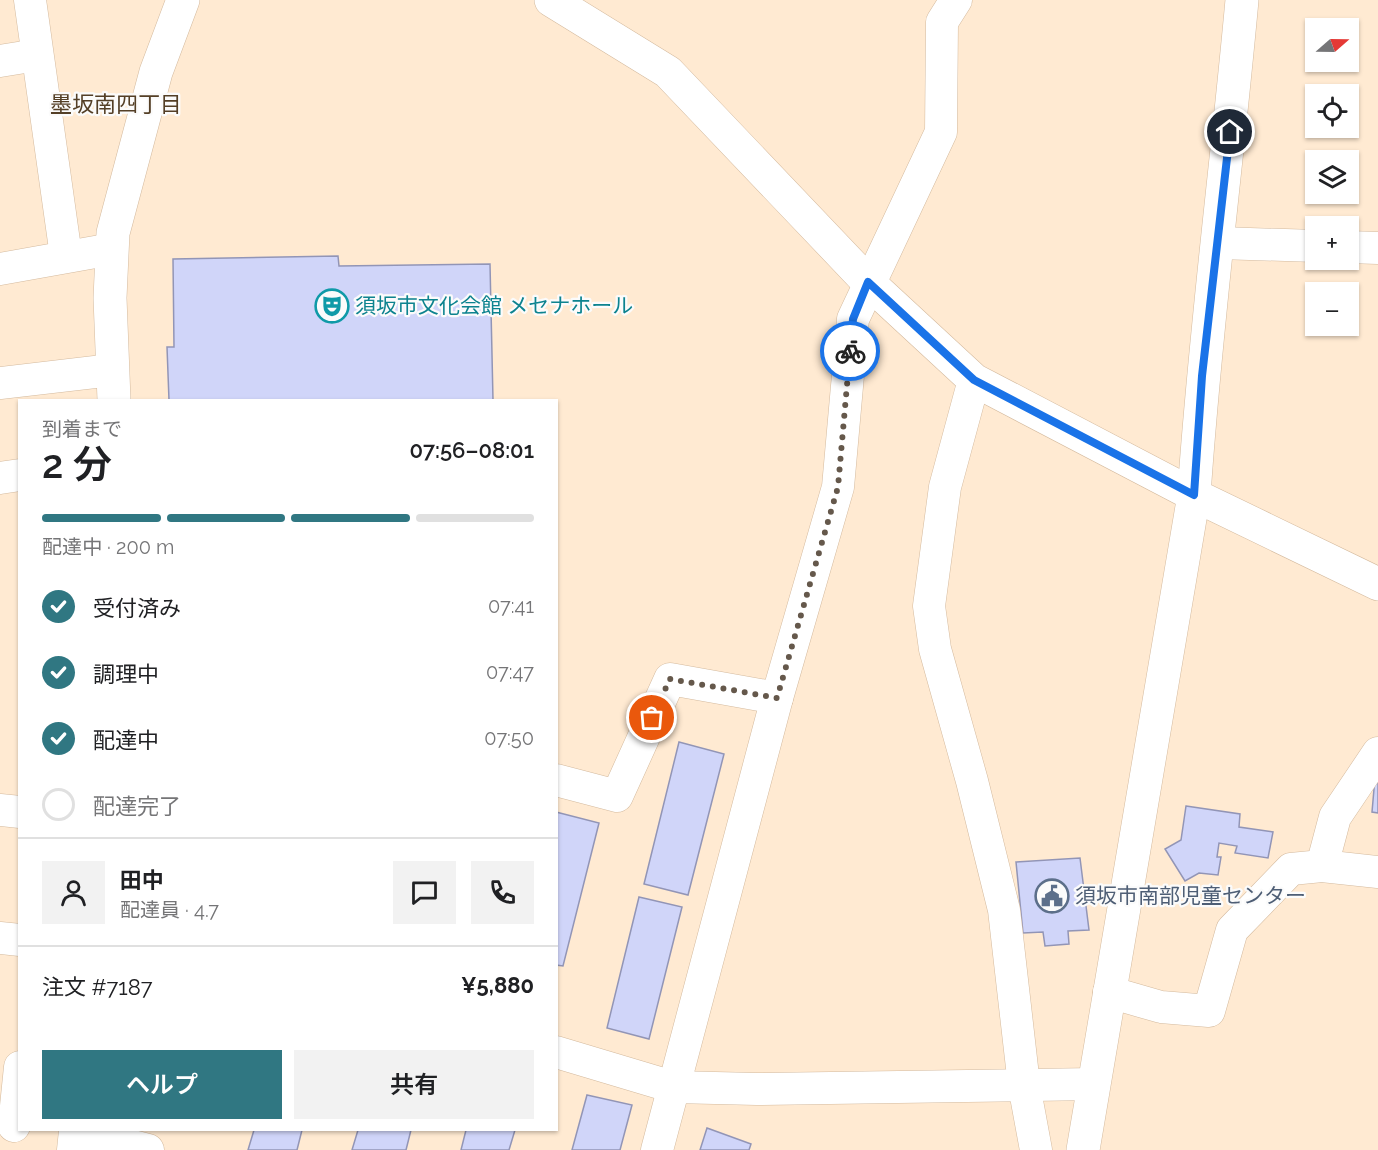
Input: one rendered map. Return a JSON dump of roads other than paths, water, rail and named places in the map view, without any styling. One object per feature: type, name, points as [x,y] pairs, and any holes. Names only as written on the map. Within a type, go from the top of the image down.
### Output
[{"type":"street","points":[[30,0],[66,256]]},
{"type":"street","points":[[0,383],[113,385],[110,298],[113,233],[156,72],[183,0]]},
{"type":"street","points":[[657,1150],[777,698],[838,487],[853,319],[868,282],[941,132],[942,22],[956,0]]},
{"type":"street","points":[[1083,1150],[1194,495],[1202,376],[1219,243],[1242,0]]},
{"type":"street","points":[[555,1],[668,72],[868,282],[974,380],[1194,495],[1378,584]]},
{"type":"street","points":[[0,61],[37,55]]},
{"type":"street","points":[[1219,243],[1305,246]]},
{"type":"street","points":[[1359,247],[1378,248]]},
{"type":"street","points":[[0,269],[112,249]]},
{"type":"street","points":[[974,380],[945,487],[929,606],[934,649],[972,781],[1004,910],[1024,1085],[1036,1150]]},
{"type":"street","points":[[0,478],[18,476]]},
{"type":"street","points":[[558,781],[617,796],[670,679],[777,698]]},
{"type":"street","points":[[1322,866],[1335,817],[1378,753]]},
{"type":"street","points":[[0,810],[18,812]]},
{"type":"street","points":[[1109,992],[1161,1007],[1209,1011],[1232,930],[1291,869],[1322,866],[1378,872]]},
{"type":"street","points":[[0,938],[18,940]]},
{"type":"street","points":[[558,1053],[673,1087],[757,1089],[1094,1084]]},
{"type":"street","points":[[11,1126],[18,1080]]},
{"type":"street","points":[[69,1135],[148,1150]]},
{"type":"place","name":"須坂市文化会館 メセナホール","points":[[332,306]]},
{"type":"place","name":"須坂市南部児童センター","points":[[1052,896]]},
{"type":"district","name":"墨坂南四丁目","points":[[116,104]]}]
